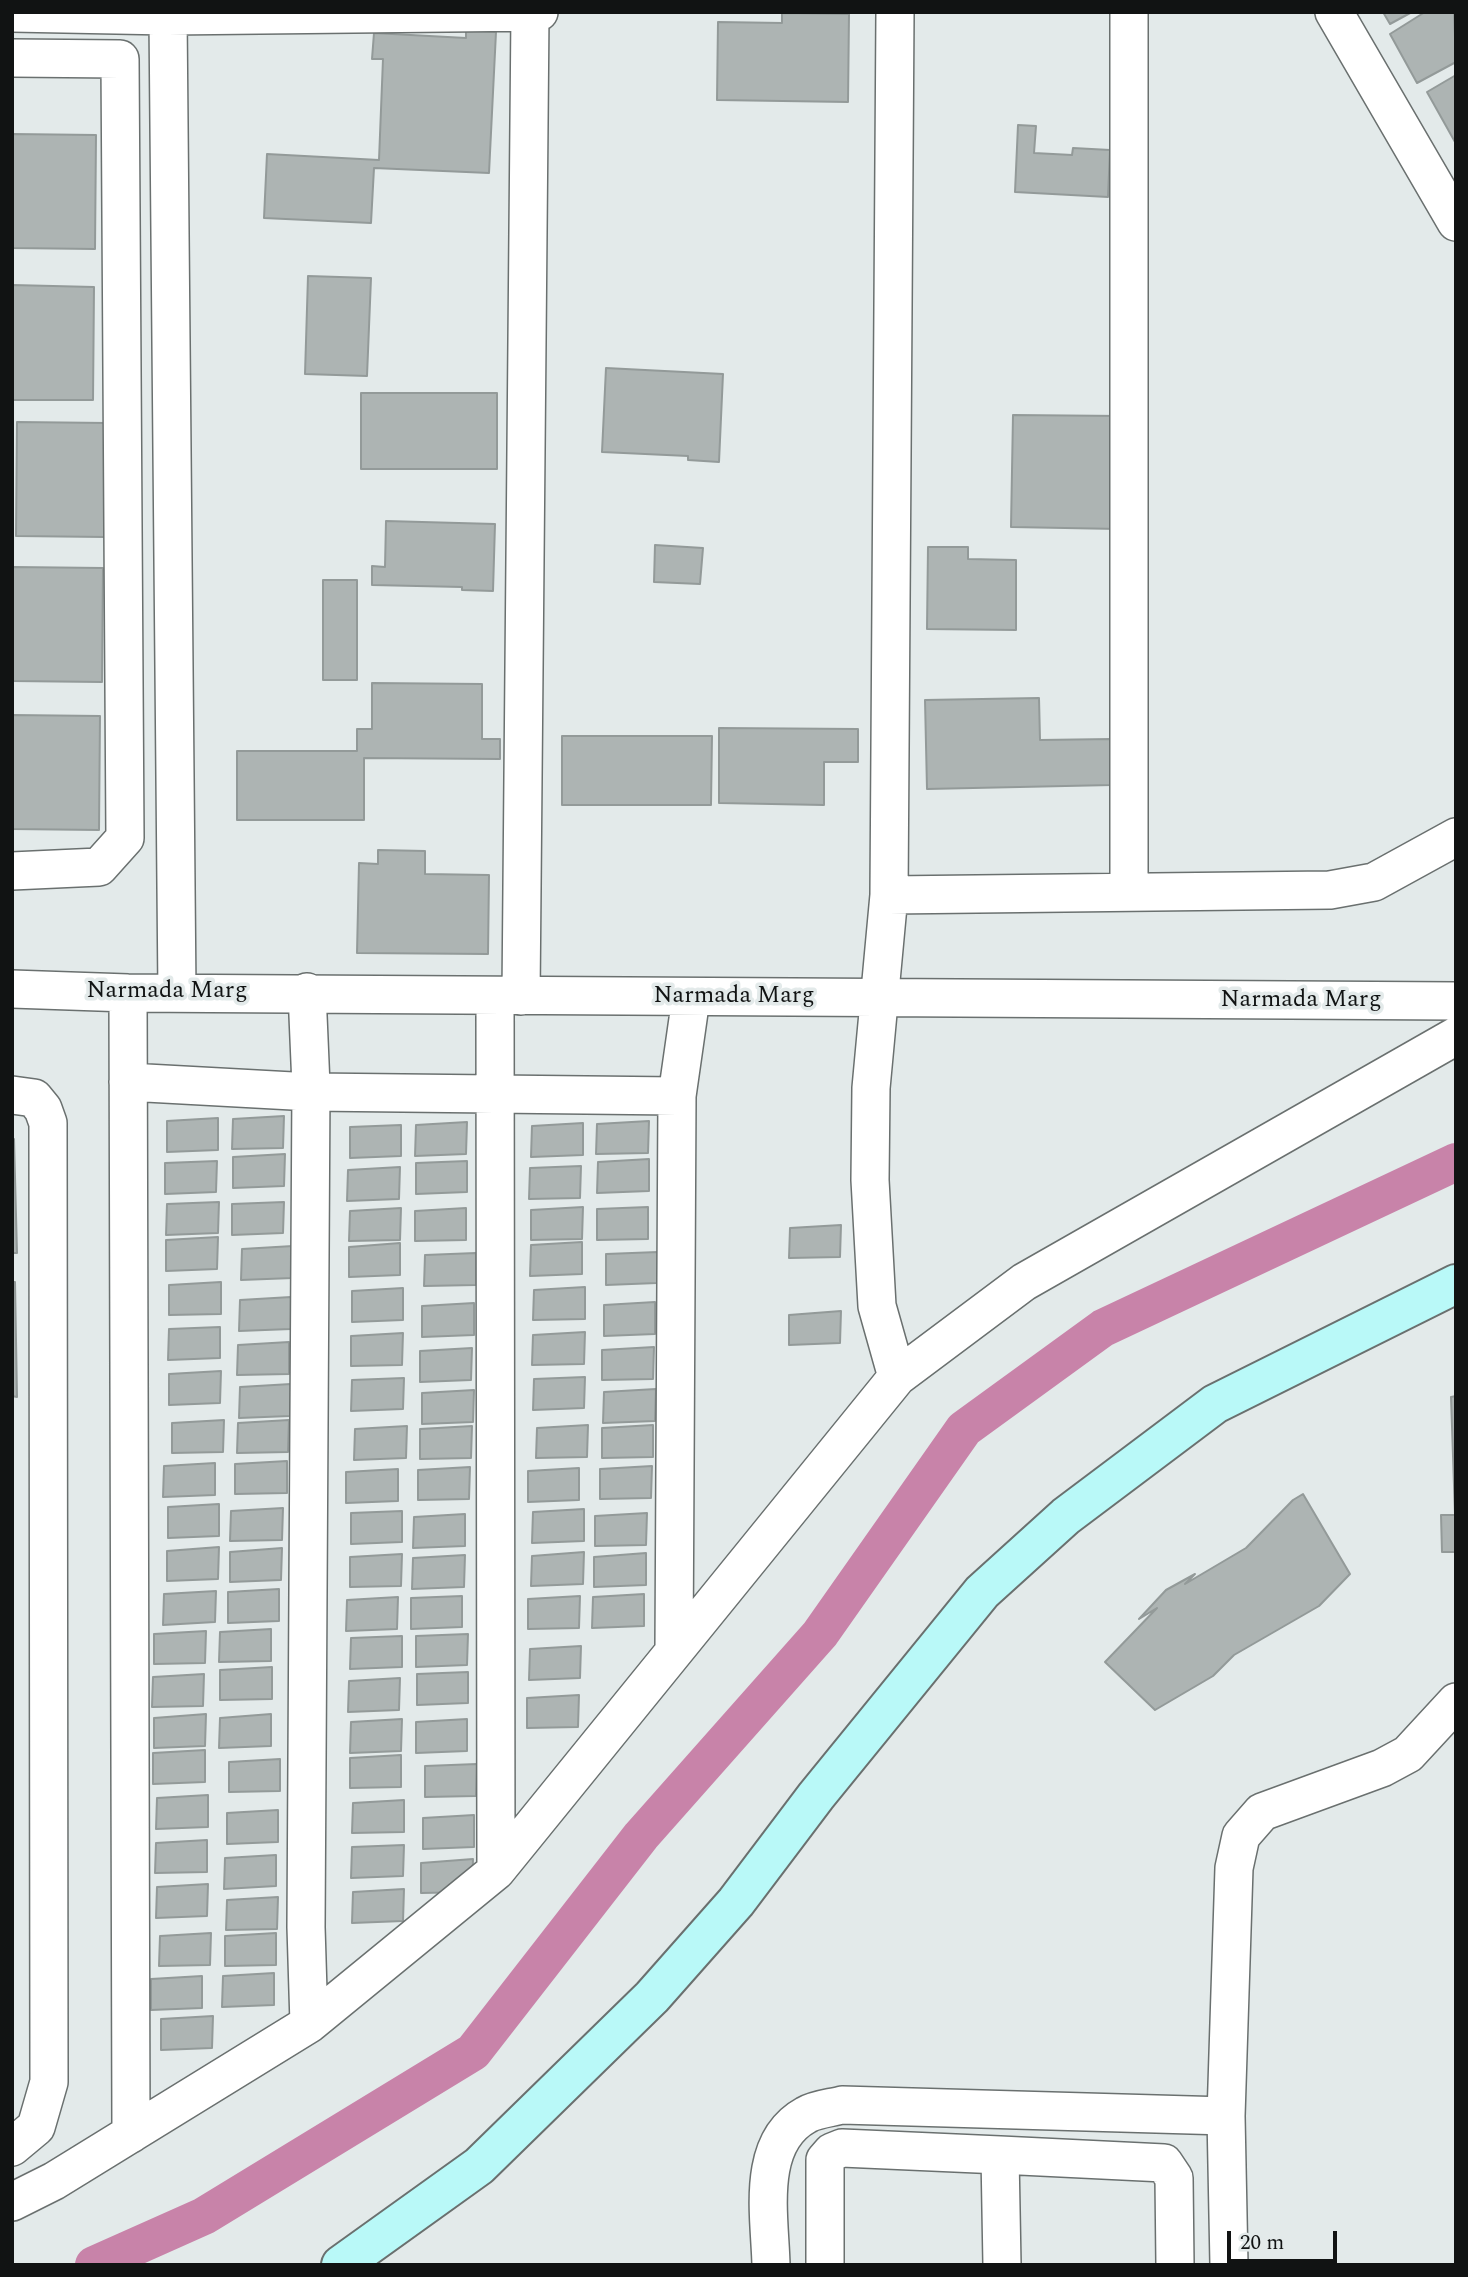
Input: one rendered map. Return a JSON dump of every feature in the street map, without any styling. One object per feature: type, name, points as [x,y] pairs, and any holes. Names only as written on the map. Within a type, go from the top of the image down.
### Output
[{"type":"street","points":[[12,13],[168,16],[539,12]]},
{"type":"street","points":[[895,12],[889,895],[882,996],[871,1088],[870,1180],[877,1306],[897,1377]]},
{"type":"street","points":[[1129,12],[1129,891]]},
{"type":"street","points":[[1334,12],[1456,222]]},
{"type":"street","points":[[496,1871],[494,1094],[508,996],[530,13]]},
{"type":"street","points":[[168,16],[177,993]]},
{"type":"street","points":[[12,58],[120,59],[125,838],[99,867],[12,871]]},
{"type":"street","points":[[889,895],[1331,890],[1374,882],[1456,837]]},
{"type":"street","name":"Narmada Marg","points":[[12,989],[128,993],[307,992],[691,998],[882,996],[1456,1001]]},
{"type":"street","points":[[307,992],[311,1092],[306,1913],[309,2024]]},
{"type":"street","points":[[128,993],[131,2134]]},
{"type":"street","points":[[674,1651],[677,1096],[691,998]]},
{"type":"street","points":[[12,2202],[131,2134],[309,2024],[496,1871],[897,1377],[1024,1282],[1456,1036]]},
{"type":"street","points":[[128,1082],[311,1092],[677,1096]]},
{"type":"street","points":[[12,1095],[34,1098],[43,1109],[48,1123],[49,2027],[49,2082],[43,2109],[37,2127],[12,2147]]},
{"type":"street","points":[[341,2265],[479,2166],[652,1997],[736,1902],[825,1785],[982,1592],[1066,1516],[1215,1404],[1456,1284]]},
{"type":"street","points":[[1229,2265],[1226,2116],[1234,1868],[1241,1836],[1262,1812],[1382,1768],[1408,1754],[1456,1702]]},
{"type":"street","points":[[771,2265],[769,2175],[778,2142],[805,2115],[842,2105],[1226,2116]]},
{"type":"street","points":[[825,2265],[825,2160],[832,2152],[842,2148],[1164,2163],[1174,2178],[1175,2265]]},
{"type":"street","points":[[1000,2155],[1002,2265]]},
{"type":"building","points":[[1383,12],[1412,12],[1390,24]]},
{"type":"building","points":[[1425,12],[1454,12],[1456,62],[1417,83],[1390,34]]},
{"type":"building","points":[[782,13],[849,14],[848,102],[717,100],[718,22],[782,23]]},
{"type":"building","points":[[466,30],[496,32],[489,173],[374,168],[371,223],[264,218],[267,154],[379,160],[383,59],[372,59],[374,33],[466,38]]},
{"type":"building","points":[[1456,75],[1456,141],[1455,142],[1427,92]]},
{"type":"building","points":[[1018,125],[1036,126],[1034,153],[1072,155],[1073,148],[1110,150],[1108,197],[1015,192]]},
{"type":"building","points":[[12,134],[96,135],[95,249],[12,248]]},
{"type":"building","points":[[308,276],[371,278],[367,376],[305,374]]},
{"type":"building","points":[[12,285],[94,287],[93,400],[12,400]]},
{"type":"building","points":[[606,368],[723,374],[719,462],[688,460],[688,456],[602,452]]},
{"type":"building","points":[[361,393],[497,393],[497,469],[361,469]]},
{"type":"building","points":[[1013,415],[1121,416],[1119,529],[1011,527]]},
{"type":"building","points":[[17,422],[107,423],[105,537],[16,536]]},
{"type":"building","points":[[386,521],[495,524],[493,591],[462,590],[462,587],[372,585],[372,566],[385,567]]},
{"type":"building","points":[[655,545],[703,548],[700,584],[654,582]]},
{"type":"building","points":[[928,547],[968,547],[968,559],[1016,560],[1016,630],[927,629]]},
{"type":"building","points":[[13,567],[103,568],[102,682],[12,681]]},
{"type":"building","points":[[323,580],[357,580],[357,680],[323,680]]},
{"type":"building","points":[[372,683],[482,684],[482,739],[500,739],[500,759],[364,758],[364,820],[237,820],[237,751],[357,751],[357,729],[372,729]]},
{"type":"building","points":[[1039,698],[1040,740],[1112,739],[1112,785],[927,789],[925,700]]},
{"type":"building","points":[[12,715],[100,716],[99,830],[12,829]]},
{"type":"building","points":[[719,728],[858,729],[858,762],[824,762],[824,805],[719,803]]},
{"type":"building","points":[[562,736],[712,736],[711,805],[562,805]]},
{"type":"building","points":[[378,850],[425,851],[425,874],[489,875],[488,954],[357,953],[359,863],[378,864]]},
{"type":"building","points":[[284,1116],[283,1148],[232,1149],[233,1119]]},
{"type":"building","points":[[218,1118],[218,1150],[167,1152],[167,1121]]},
{"type":"building","points":[[649,1121],[648,1153],[596,1154],[597,1124]]},
{"type":"building","points":[[467,1122],[466,1154],[415,1156],[416,1125]]},
{"type":"building","points":[[583,1123],[583,1155],[531,1157],[532,1126]]},
{"type":"building","points":[[401,1125],[401,1156],[350,1158],[350,1127]]},
{"type":"building","points":[[14,1139],[17,1253],[12,1253]]},
{"type":"building","points":[[285,1154],[284,1186],[233,1188],[233,1157]]},
{"type":"building","points":[[649,1159],[649,1191],[597,1193],[598,1162]]},
{"type":"building","points":[[217,1161],[216,1192],[165,1194],[165,1163]]},
{"type":"building","points":[[467,1161],[467,1192],[416,1194],[416,1163]]},
{"type":"building","points":[[581,1166],[580,1198],[529,1199],[530,1168]]},
{"type":"building","points":[[400,1167],[399,1199],[347,1201],[348,1170]]},
{"type":"building","points":[[219,1202],[218,1233],[166,1235],[167,1204]]},
{"type":"building","points":[[284,1202],[283,1233],[232,1235],[232,1204]]},
{"type":"building","points":[[583,1207],[582,1239],[531,1240],[531,1210]]},
{"type":"building","points":[[648,1207],[648,1239],[597,1240],[597,1209]]},
{"type":"building","points":[[401,1208],[400,1240],[349,1241],[350,1211]]},
{"type":"building","points":[[466,1208],[466,1240],[415,1241],[415,1211]]},
{"type":"building","points":[[841,1225],[840,1257],[789,1258],[790,1228]]},
{"type":"building","points":[[218,1237],[217,1269],[166,1271],[166,1240]]},
{"type":"building","points":[[582,1242],[582,1274],[530,1276],[531,1245]]},
{"type":"building","points":[[400,1243],[400,1275],[349,1277],[349,1247]]},
{"type":"building","points":[[293,1246],[293,1278],[241,1280],[242,1249]]},
{"type":"building","points":[[658,1252],[657,1283],[606,1285],[606,1254]]},
{"type":"building","points":[[476,1253],[476,1285],[424,1286],[425,1255]]},
{"type":"building","points":[[12,1282],[15,1282],[17,1397],[12,1396]]},
{"type":"building","points":[[221,1282],[221,1314],[169,1315],[169,1285]]},
{"type":"building","points":[[585,1287],[585,1319],[533,1320],[534,1290]]},
{"type":"building","points":[[403,1288],[403,1320],[352,1322],[352,1291]]},
{"type":"building","points":[[291,1297],[291,1329],[239,1331],[240,1300]]},
{"type":"building","points":[[655,1302],[655,1334],[604,1336],[604,1305]]},
{"type":"building","points":[[474,1303],[474,1335],[422,1337],[422,1306]]},
{"type":"building","points":[[841,1311],[840,1343],[789,1345],[789,1315]]},
{"type":"building","points":[[220,1327],[220,1358],[168,1360],[169,1329]]},
{"type":"building","points":[[585,1332],[584,1364],[532,1365],[533,1335]]},
{"type":"building","points":[[403,1333],[402,1365],[351,1366],[351,1336]]},
{"type":"building","points":[[289,1342],[289,1374],[237,1375],[238,1345]]},
{"type":"building","points":[[654,1347],[653,1379],[602,1380],[602,1350]]},
{"type":"building","points":[[472,1348],[471,1380],[420,1382],[420,1351]]},
{"type":"building","points":[[221,1371],[220,1403],[169,1405],[169,1374]]},
{"type":"building","points":[[585,1377],[584,1408],[533,1410],[534,1379]]},
{"type":"building","points":[[404,1378],[403,1409],[351,1411],[352,1380]]},
{"type":"building","points":[[291,1384],[290,1416],[239,1418],[240,1387]]},
{"type":"building","points":[[656,1389],[655,1421],[603,1423],[604,1392]]},
{"type":"building","points":[[474,1390],[473,1422],[422,1424],[422,1393]]},
{"type":"building","points":[[1456,1396],[1456,1552],[1442,1552],[1441,1515],[1455,1515],[1451,1397]]},
{"type":"building","points":[[224,1420],[223,1452],[172,1453],[172,1423]]},
{"type":"building","points":[[289,1420],[288,1452],[237,1453],[238,1423]]},
{"type":"building","points":[[588,1425],[587,1457],[536,1458],[537,1428]]},
{"type":"building","points":[[653,1425],[653,1457],[602,1458],[602,1428]]},
{"type":"building","points":[[407,1426],[406,1458],[354,1460],[355,1429]]},
{"type":"building","points":[[472,1426],[471,1458],[420,1459],[420,1429]]},
{"type":"building","points":[[287,1461],[287,1493],[235,1494],[235,1464]]},
{"type":"building","points":[[215,1463],[215,1495],[163,1497],[164,1466]]},
{"type":"building","points":[[652,1466],[651,1498],[600,1499],[600,1469]]},
{"type":"building","points":[[470,1467],[469,1499],[418,1500],[418,1470]]},
{"type":"building","points":[[579,1468],[579,1500],[528,1502],[528,1471]]},
{"type":"building","points":[[398,1469],[398,1501],[346,1503],[346,1472]]},
{"type":"building","points":[[1303,1494],[1350,1574],[1319,1606],[1234,1655],[1213,1676],[1155,1710],[1105,1662],[1157,1608],[1139,1619],[1166,1590],[1195,1574],[1185,1584],[1246,1548],[1293,1500]]},
{"type":"building","points":[[219,1504],[219,1536],[168,1538],[168,1507]]},
{"type":"building","points":[[283,1508],[282,1540],[230,1541],[231,1511]]},
{"type":"building","points":[[584,1509],[584,1541],[532,1543],[533,1512]]},
{"type":"building","points":[[402,1511],[402,1542],[351,1544],[351,1513]]},
{"type":"building","points":[[647,1513],[646,1545],[595,1546],[595,1516]]},
{"type":"building","points":[[465,1514],[465,1546],[413,1548],[414,1517]]},
{"type":"building","points":[[219,1547],[218,1579],[167,1581],[167,1551]]},
{"type":"building","points":[[282,1548],[281,1580],[230,1582],[230,1552]]},
{"type":"building","points":[[584,1552],[583,1584],[531,1586],[532,1556]]},
{"type":"building","points":[[646,1553],[646,1585],[594,1587],[594,1557]]},
{"type":"building","points":[[402,1554],[401,1586],[350,1587],[350,1557]]},
{"type":"building","points":[[465,1555],[464,1587],[412,1589],[413,1558]]},
{"type":"building","points":[[279,1589],[279,1621],[228,1623],[228,1592]]},
{"type":"building","points":[[216,1591],[215,1622],[163,1625],[164,1594]]},
{"type":"building","points":[[644,1594],[644,1626],[592,1628],[593,1597]]},
{"type":"building","points":[[462,1596],[462,1627],[411,1629],[411,1598]]},
{"type":"building","points":[[580,1596],[579,1628],[528,1629],[528,1599]]},
{"type":"building","points":[[398,1597],[397,1629],[346,1631],[347,1600]]},
{"type":"building","points":[[271,1629],[271,1661],[219,1662],[220,1632]]},
{"type":"building","points":[[206,1631],[205,1663],[154,1664],[154,1634]]},
{"type":"building","points":[[468,1634],[467,1665],[416,1667],[416,1636]]},
{"type":"building","points":[[402,1636],[402,1667],[350,1669],[351,1638]]},
{"type":"building","points":[[581,1646],[580,1678],[529,1680],[530,1649]]},
{"type":"building","points":[[272,1667],[272,1699],[220,1700],[220,1670]]},
{"type":"building","points":[[468,1672],[468,1703],[417,1705],[417,1674]]},
{"type":"building","points":[[204,1674],[203,1706],[152,1707],[153,1677]]},
{"type":"building","points":[[400,1678],[399,1710],[348,1712],[349,1681]]},
{"type":"building","points":[[579,1695],[578,1727],[527,1728],[527,1698]]},
{"type":"building","points":[[206,1714],[205,1746],[154,1748],[154,1718]]},
{"type":"building","points":[[271,1714],[271,1746],[219,1748],[220,1718]]},
{"type":"building","points":[[402,1719],[401,1751],[350,1753],[351,1722]]},
{"type":"building","points":[[467,1719],[467,1751],[416,1753],[416,1722]]},
{"type":"building","points":[[205,1750],[205,1782],[153,1784],[153,1753]]},
{"type":"building","points":[[401,1755],[401,1787],[350,1788],[350,1758]]},
{"type":"building","points":[[280,1759],[280,1791],[229,1792],[229,1762]]},
{"type":"building","points":[[477,1764],[476,1796],[425,1797],[425,1766]]},
{"type":"building","points":[[208,1795],[208,1827],[156,1829],[157,1798]]},
{"type":"building","points":[[404,1800],[404,1832],[352,1833],[353,1803]]},
{"type":"building","points":[[278,1810],[278,1842],[227,1844],[227,1813]]},
{"type":"building","points":[[474,1815],[474,1847],[423,1849],[423,1818]]},
{"type":"building","points":[[207,1840],[207,1872],[155,1873],[156,1843]]},
{"type":"building","points":[[404,1845],[403,1876],[351,1878],[352,1847]]},
{"type":"building","points":[[276,1855],[276,1886],[224,1889],[225,1858]]},
{"type":"building","points":[[473,1859],[472,1892],[421,1893],[421,1863]]},
{"type":"building","points":[[208,1884],[207,1916],[156,1918],[157,1887]]},
{"type":"building","points":[[404,1889],[403,1921],[352,1923],[353,1892]]},
{"type":"building","points":[[278,1897],[277,1929],[226,1930],[227,1900]]},
{"type":"building","points":[[211,1933],[210,1965],[159,1966],[160,1936]]},
{"type":"building","points":[[276,1933],[276,1965],[225,1966],[225,1936]]},
{"type":"building","points":[[274,1973],[274,2005],[222,2007],[223,1976]]},
{"type":"building","points":[[202,1976],[202,2008],[151,2010],[151,1979]]},
{"type":"building","points":[[213,2016],[212,2048],[161,2050],[161,2019]]},
{"type":"waterway","points":[[94,2265],[204,2216],[473,2052],[641,1836],[820,1634],[964,1429],[1103,1328],[1456,1162]]}]
